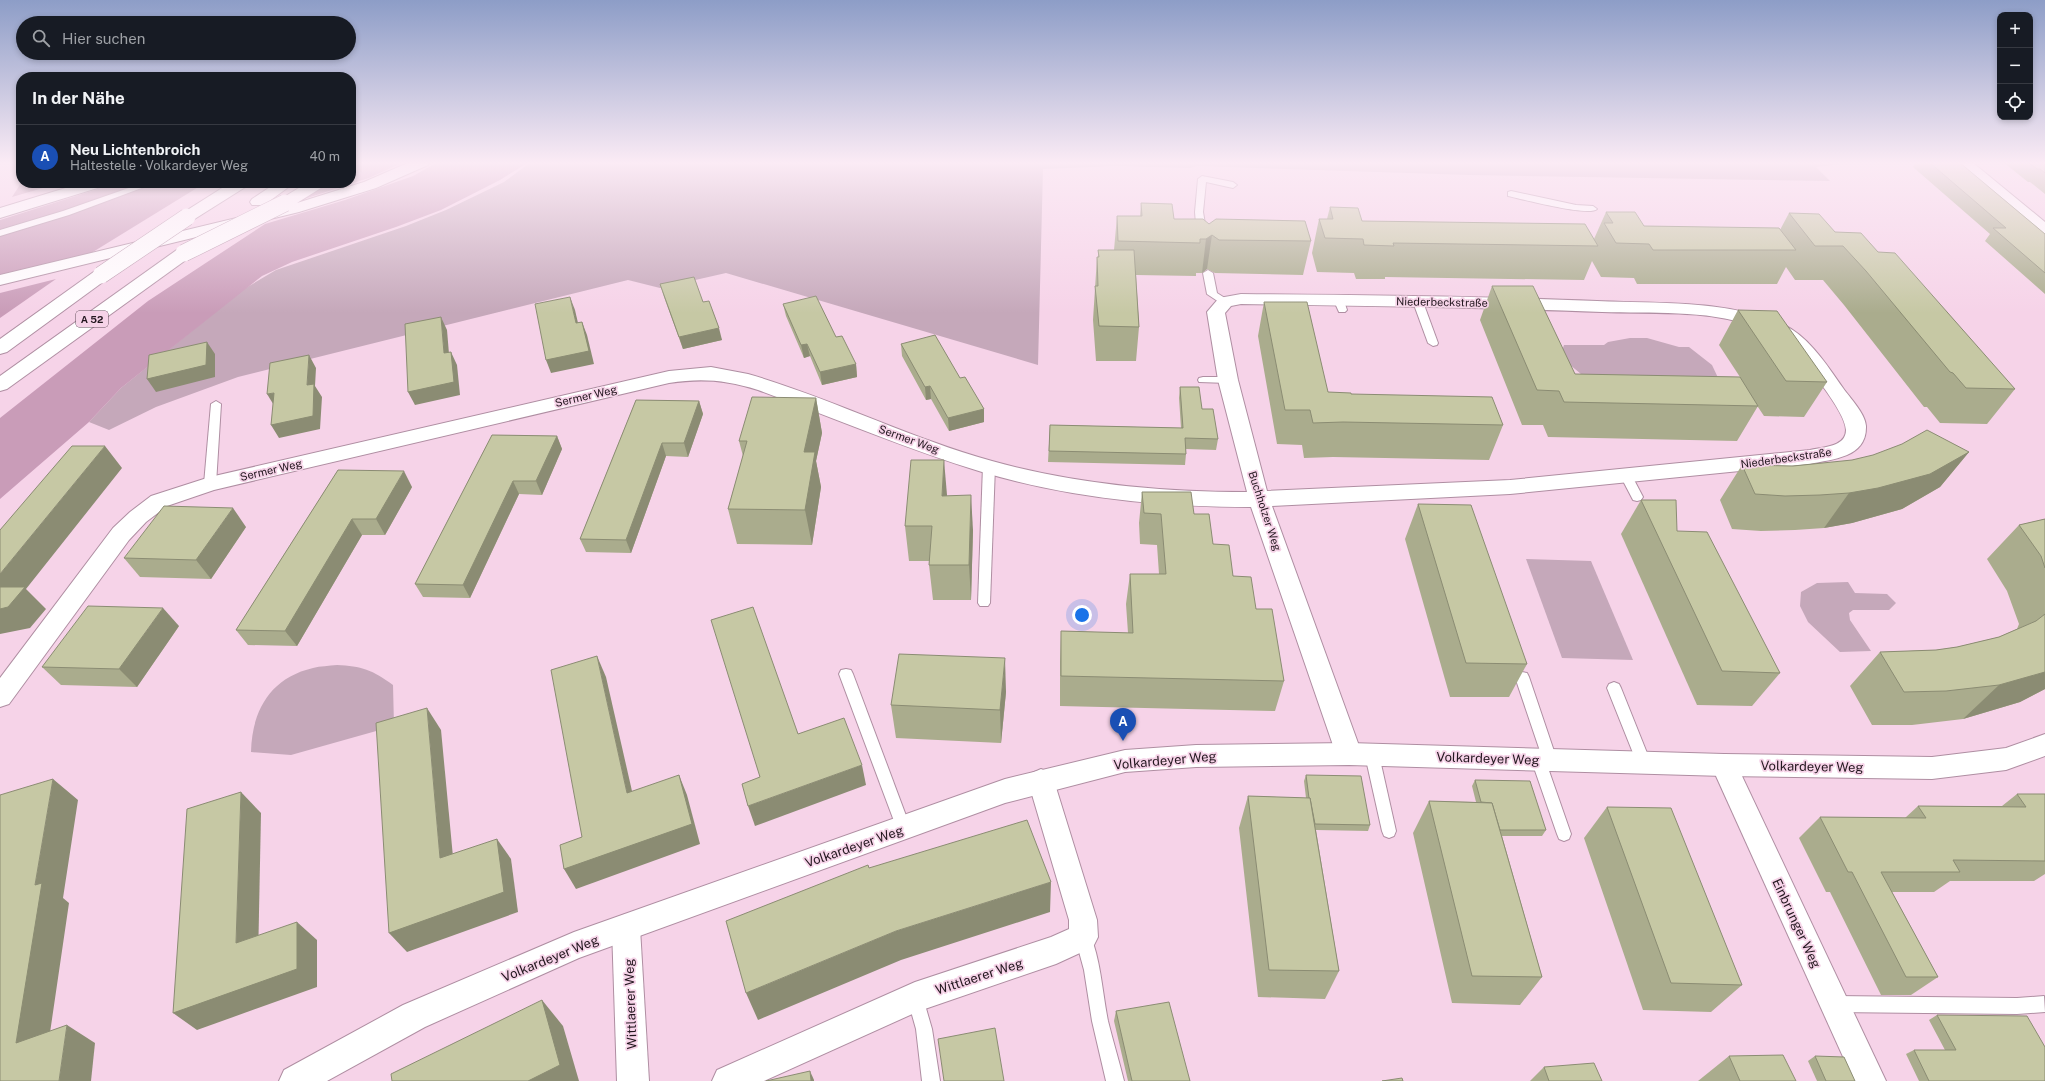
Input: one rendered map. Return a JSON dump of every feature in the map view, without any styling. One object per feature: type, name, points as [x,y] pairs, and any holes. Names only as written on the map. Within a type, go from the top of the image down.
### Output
[{"type":"main road","name":"A 52","points":[[0,348],[101,274],[195,212]]},
{"type":"main road","name":"A 52","points":[[0,386],[184,253],[243,212]]},
{"type":"main road","points":[[184,253],[266,212]]},
{"type":"main road","points":[[0,280],[279,212]]},
{"type":"main road","points":[[2024,212],[2045,230]]},
{"type":"main road","name":"Niederbeckstraße","points":[[1226,302],[1241,299],[1341,305],[1418,302],[1560,305],[1695,311],[1738,315],[1756,320],[1780,330],[1795,341],[1847,407],[1856,423],[1856,433],[1852,443],[1843,450],[1810,457],[1627,477],[1510,486],[1259,499]]},
{"type":"main road","name":"Buchholzer Weg","points":[[1226,302],[1216,312],[1228,380],[1259,499],[1360,754]]},
{"type":"main road","name":"Sermer Weg","points":[[0,697],[121,534],[138,517],[159,502],[210,484],[669,377],[689,374],[717,374],[753,382],[910,440],[988,466],[1044,480],[1122,492],[1224,500],[1259,499]]},
{"type":"main road","name":"Volkardeyer Weg","points":[[294,1081],[414,1016],[574,946],[1006,791],[1125,761],[1196,756],[1360,754],[1724,765],[1932,768],[2006,759],[2045,745]]},
{"type":"main road","name":"Einbrunger Weg","points":[[1724,765],[1870,1081]]},
{"type":"main road","points":[[1041,781],[1082,920],[1082,937]]},
{"type":"main road","name":"Wittlaerer Weg","points":[[626,928],[633,1081]]},
{"type":"main road","name":"Wittlaerer Weg","points":[[739,1078],[915,997],[1056,950],[1082,937]]},
{"type":"lane","points":[[0,233],[65,212]]},
{"type":"lane","points":[[1199,212],[1204,246]]},
{"type":"lane","points":[[1208,273],[1212,294],[1226,302]]},
{"type":"lane","points":[[1418,302],[1433,343]]},
{"type":"lane","points":[[1203,380],[1228,380]]},
{"type":"lane","points":[[210,484],[216,404]]},
{"type":"lane","points":[[984,602],[988,466]]},
{"type":"lane","points":[[1627,477],[1637,497]]},
{"type":"lane","points":[[846,674],[904,828]]},
{"type":"lane","points":[[1522,677],[1564,834]]},
{"type":"lane","points":[[1614,688],[1644,763]]},
{"type":"lane","points":[[1360,754],[1388,831]]},
{"type":"lane","points":[[1082,937],[1092,970],[1100,1020],[1115,1081]]},
{"type":"lane","points":[[915,997],[924,1028],[931,1081]]},
{"type":"lane","points":[[1834,1004],[2017,1006],[2044,1004]]},
{"type":"shaded area","points":[[24,212],[157,212],[88,255],[0,275],[0,220]]},
{"type":"shaded area","points":[[304,212],[435,212],[292,262],[262,276],[121,388],[89,422],[0,499],[0,418],[148,301],[265,224]]},
{"type":"shaded area","points":[[440,212],[1042,212],[1038,365],[726,273],[660,288],[628,280],[238,377],[156,407],[109,430],[89,422],[121,388],[244,289],[276,270],[406,226]]},
{"type":"shaded area","points":[[56,279],[0,318],[0,293]]},
{"type":"shaded area","points":[[1630,338],[1647,338],[1679,347],[1689,347],[1712,365],[1720,382],[1581,374],[1569,364],[1562,351],[1564,345],[1604,345],[1608,342]]},
{"type":"shaded area","points":[[1526,559],[1591,561],[1633,660],[1562,658]]},
{"type":"shaded area","points":[[1848,582],[1855,593],[1887,594],[1896,603],[1889,610],[1853,610],[1849,613],[1850,620],[1871,651],[1840,652],[1808,622],[1800,606],[1801,592],[1817,583]]},
{"type":"shaded area","points":[[337,665],[353,666],[373,672],[393,685],[394,726],[291,755],[251,752],[255,723],[266,698],[275,688],[285,680],[298,673],[316,667]]},
{"type":"building","points":[[1142,212],[1173,212],[1174,219],[1203,219],[1209,224],[1216,219],[1305,221],[1311,241],[1219,240],[1212,235],[1206,239],[1200,239],[1200,243],[1118,241],[1117,216],[1142,216]]},
{"type":"building","points":[[1331,212],[1359,212],[1362,221],[1585,224],[1598,246],[1393,243],[1394,246],[1364,245],[1363,239],[1325,238],[1319,219],[1333,219]]},
{"type":"building","points":[[1606,212],[1635,212],[1644,226],[1779,228],[1796,250],[1653,250],[1649,244],[1616,243],[1604,223],[1613,223]]},
{"type":"building","points":[[1988,212],[2019,212],[2045,234],[2045,273],[1993,228],[2006,228]]},
{"type":"building","points":[[1789,213],[1819,214],[1835,232],[1861,233],[1878,252],[1895,253],[2015,389],[1966,388],[1953,373],[1950,372],[1866,271],[1843,246],[1815,246]]},
{"type":"building","points":[[1098,250],[1134,250],[1139,327],[1099,326],[1095,286],[1098,286]]},
{"type":"building","points":[[694,277],[703,302],[709,301],[719,328],[679,337],[660,284]]},
{"type":"building","points":[[1492,286],[1533,286],[1575,374],[1740,377],[1758,406],[1564,402],[1559,391],[1537,390]]},
{"type":"building","points":[[816,296],[836,337],[842,336],[856,364],[820,372],[807,344],[801,345],[783,304]]},
{"type":"building","points":[[570,297],[576,323],[582,322],[589,351],[546,360],[535,304]]},
{"type":"building","points":[[1264,302],[1307,302],[1328,392],[1351,394],[1492,397],[1503,425],[1343,422],[1313,423],[1310,410],[1285,410]]},
{"type":"building","points":[[1738,310],[1777,311],[1827,382],[1786,381]]},
{"type":"building","points":[[441,317],[444,353],[451,352],[454,382],[408,392],[405,324]]},
{"type":"building","points":[[935,335],[960,378],[965,377],[984,409],[948,418],[930,386],[925,387],[901,344]]},
{"type":"building","points":[[207,342],[206,365],[147,379],[149,355]]},
{"type":"building","points":[[309,355],[307,385],[314,384],[313,416],[271,425],[274,393],[267,394],[270,363]]},
{"type":"building","points":[[1180,387],[1199,387],[1202,409],[1213,409],[1218,439],[1185,438],[1186,454],[1049,451],[1050,425],[1183,428]]},
{"type":"building","points":[[752,397],[816,398],[804,452],[815,452],[805,510],[728,509],[747,441],[739,441]]},
{"type":"building","points":[[636,400],[699,401],[684,443],[662,443],[626,540],[580,539]]},
{"type":"building","points":[[1927,430],[1969,452],[1930,474],[1878,488],[1849,493],[1820,495],[1785,496],[1755,494],[1742,465],[1793,466],[1852,460],[1873,455],[1902,444]]},
{"type":"building","points":[[492,435],[557,436],[536,481],[513,481],[463,585],[415,584]]},
{"type":"building","points":[[72,446],[105,446],[0,574],[0,530]]},
{"type":"building","points":[[911,460],[944,460],[942,496],[971,495],[969,565],[929,565],[932,526],[905,526]]},
{"type":"building","points":[[338,470],[404,471],[376,519],[352,519],[285,631],[236,630]]},
{"type":"building","points":[[1142,492],[1191,492],[1194,514],[1209,514],[1213,544],[1229,545],[1233,576],[1251,577],[1256,609],[1272,609],[1284,681],[1061,676],[1061,631],[1133,633],[1130,574],[1166,574],[1161,514],[1144,513]]},
{"type":"building","points":[[1641,500],[1676,500],[1677,531],[1707,532],[1780,673],[1722,671]]},
{"type":"building","points":[[1418,504],[1471,505],[1527,664],[1466,663]]},
{"type":"building","points":[[164,506],[233,508],[196,560],[124,558]]},
{"type":"building","points":[[2045,519],[2045,568],[2041,556],[2019,525]]},
{"type":"building","points":[[0,587],[25,587],[8,607],[0,609]]},
{"type":"building","points":[[88,606],[163,608],[119,669],[42,667]]},
{"type":"building","points":[[753,607],[798,734],[844,718],[862,765],[748,806],[742,784],[760,777],[711,620]]},
{"type":"building","points":[[2045,614],[2045,672],[1999,685],[1946,691],[1904,692],[1880,652],[1936,650],[1957,647],[1999,637],[2036,621]]},
{"type":"building","points":[[899,654],[1005,658],[1000,710],[891,705]]},
{"type":"building","points":[[597,656],[627,793],[679,775],[692,824],[564,869],[560,845],[582,837],[551,670]]},
{"type":"building","points":[[427,708],[440,858],[497,839],[504,892],[389,933],[376,723]]},
{"type":"building","points":[[1306,775],[1361,776],[1370,825],[1315,824],[1309,798]]},
{"type":"building","points":[[53,779],[35,885],[42,883],[16,1043],[67,1025],[59,1081],[0,1081],[0,795]]},
{"type":"building","points":[[1475,780],[1530,781],[1546,830],[1500,830],[1492,803],[1481,802]]},
{"type":"building","points":[[241,792],[236,943],[297,922],[297,969],[173,1013],[187,809]]},
{"type":"building","points":[[2017,794],[2045,794],[2045,861],[1953,860],[1960,872],[1881,872],[1938,977],[1906,977],[1852,872],[1848,872],[1820,817],[1926,818],[1918,806],[2026,807]]},
{"type":"building","points":[[1248,796],[1310,798],[1339,971],[1269,970]]},
{"type":"building","points":[[1429,801],[1492,803],[1542,977],[1472,976]]},
{"type":"building","points":[[1607,807],[1671,808],[1742,985],[1671,983]]},
{"type":"building","points":[[1027,820],[1051,882],[896,931],[746,993],[726,921],[868,865],[869,868]]},
{"type":"building","points":[[542,1000],[560,1065],[528,1081],[392,1081],[391,1074]]},
{"type":"building","points":[[1169,1002],[1190,1081],[1132,1081],[1116,1011]]},
{"type":"building","points":[[1937,1015],[2027,1016],[2045,1047],[2045,1081],[1929,1081],[1914,1050],[1956,1050]]},
{"type":"building","points":[[995,1028],[1004,1081],[944,1081],[938,1039]]},
{"type":"building","points":[[1783,1055],[1796,1081],[1740,1081],[1729,1056]]},
{"type":"building","points":[[1815,1056],[1844,1057],[1855,1081],[1826,1081]]},
{"type":"building","points":[[1594,1063],[1602,1081],[1549,1081],[1544,1067]]},
{"type":"building","points":[[810,1071],[811,1081],[766,1081]]},
{"type":"building","points":[[1402,1078],[1403,1081],[1382,1081]]},
{"type":"place","name":"Neu Lichtenbroich","points":[[1123,741]]}]
